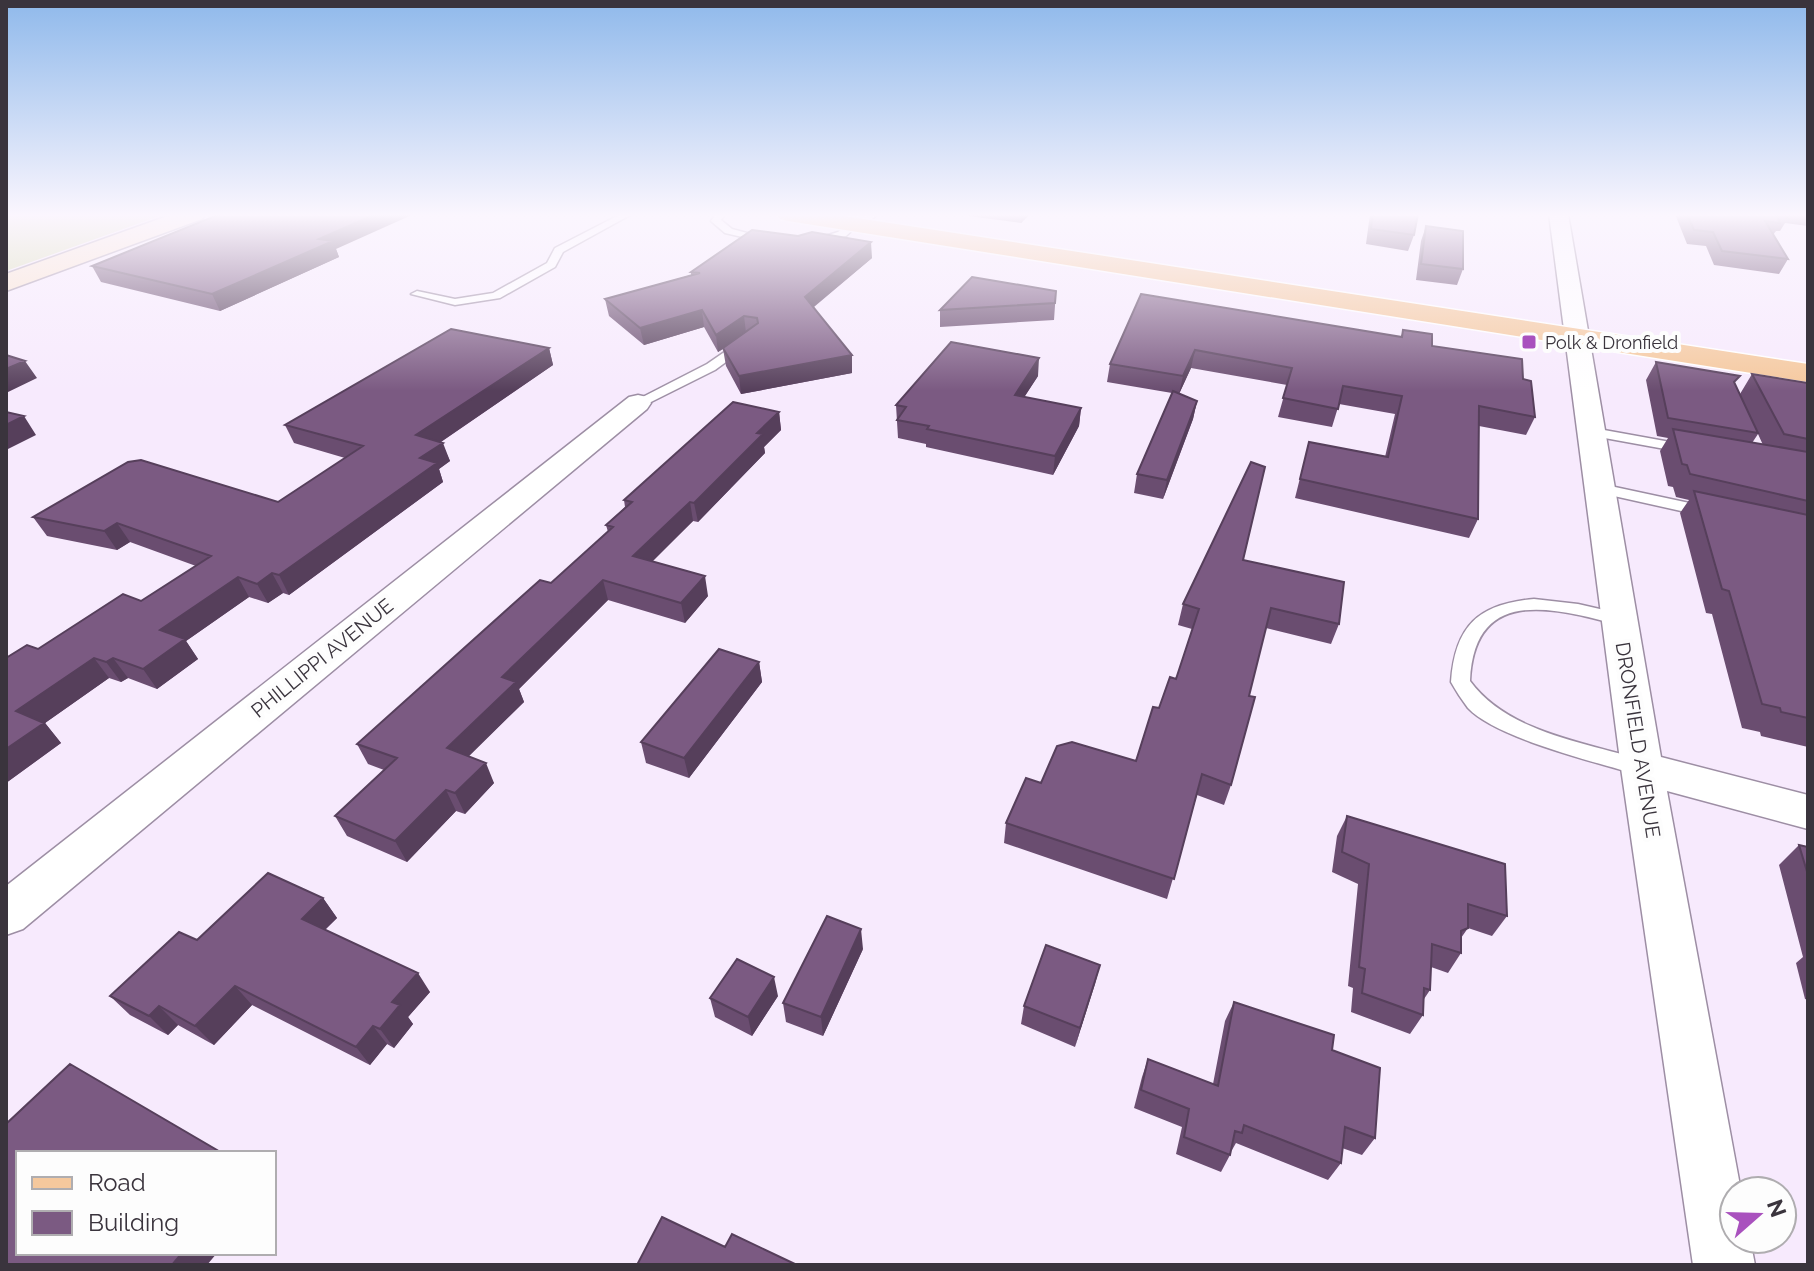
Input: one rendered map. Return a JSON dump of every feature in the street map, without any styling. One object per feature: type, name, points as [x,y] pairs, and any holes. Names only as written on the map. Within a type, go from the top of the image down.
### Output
[{"type":"main road","points":[[1189,273],[1808,373]]},
{"type":"street","points":[[6,283],[32,273]]},
{"type":"street","name":"DRONFIELD AVENUE","points":[[1568,273],[1642,768],[1724,1265]]},
{"type":"street","name":"PHILLIPPI AVENUE","points":[[6,914],[638,403]]},
{"type":"street","points":[[1642,768],[1808,812]]},
{"type":"lane","points":[[417,294],[455,302],[496,296],[536,273]]},
{"type":"lane","points":[[638,403],[711,367],[752,338]]},
{"type":"lane","points":[[1593,432],[1700,452]]},
{"type":"lane","points":[[1601,489],[1722,515]]},
{"type":"lane","points":[[1620,619],[1557,604],[1520,604],[1498,612],[1477,624],[1463,648],[1460,682],[1477,705],[1522,731],[1642,768]]},
{"type":"building","points":[[123,273],[259,273],[212,294]]},
{"type":"building","points":[[699,273],[833,273],[805,297],[852,355],[739,376],[723,348],[758,323],[757,318],[744,316],[716,335],[702,310],[640,328],[605,299]]},
{"type":"building","points":[[972,277],[1056,291],[1055,303],[940,310]]},
{"type":"building","points":[[1141,294],[1402,337],[1403,330],[1432,334],[1432,346],[1522,359],[1523,379],[1531,381],[1535,417],[1479,406],[1478,519],[1300,479],[1309,442],[1388,457],[1402,396],[1343,386],[1338,409],[1283,398],[1292,368],[1195,350],[1183,376],[1110,364]]},
{"type":"building","points":[[451,329],[549,348],[416,435],[443,443],[420,458],[437,463],[279,575],[272,573],[257,584],[238,577],[160,630],[185,639],[143,669],[113,658],[106,662],[94,658],[16,711],[44,723],[6,749],[6,658],[27,645],[38,649],[123,594],[141,601],[211,556],[117,523],[104,531],[33,517],[128,462],[141,460],[278,502],[363,446],[285,425]]},
{"type":"building","points":[[951,342],[1039,358],[1015,395],[1081,408],[1055,456],[897,420],[906,407],[896,405]]},
{"type":"building","points":[[6,355],[25,361],[6,369]]},
{"type":"building","points":[[1656,362],[1740,376],[1734,382],[1758,433],[1668,418]]},
{"type":"building","points":[[1752,374],[1808,383],[1808,439],[1784,434]]},
{"type":"building","points":[[1173,391],[1197,401],[1167,480],[1137,474]]},
{"type":"building","points":[[733,402],[779,412],[757,433],[763,434],[694,503],[690,502],[633,556],[705,576],[681,603],[603,580],[502,677],[516,682],[447,748],[486,763],[455,793],[446,790],[395,841],[335,816],[397,758],[357,744],[540,580],[551,583],[613,527],[606,525],[632,502],[624,500]]},
{"type":"building","points":[[6,412],[24,416],[6,425]]},
{"type":"building","points":[[1673,429],[1808,452],[1808,501],[1690,474],[1687,465],[1682,464]]},
{"type":"building","points":[[1251,462],[1265,467],[1243,560],[1344,582],[1339,624],[1271,608],[1249,696],[1255,697],[1231,785],[1202,774],[1174,879],[1006,823],[1026,778],[1041,783],[1057,746],[1072,742],[1136,761],[1153,707],[1159,708],[1170,677],[1176,679],[1199,609],[1183,604]]},
{"type":"building","points":[[1694,491],[1808,515],[1808,718],[1762,704],[1729,591],[1722,589]]},
{"type":"building","points":[[719,649],[759,662],[684,758],[641,742]]},
{"type":"building","points":[[1347,816],[1505,864],[1507,916],[1468,904],[1468,928],[1461,931],[1461,953],[1432,944],[1430,990],[1424,988],[1423,1015],[1362,993],[1365,969],[1359,967],[1369,864],[1342,852]]},
{"type":"building","points":[[1799,845],[1808,847],[1808,875]]},
{"type":"building","points":[[268,873],[323,898],[302,919],[418,973],[392,1002],[400,1005],[380,1029],[373,1026],[356,1047],[235,986],[195,1026],[159,1006],[149,1016],[110,996],[179,932],[197,940]]},
{"type":"building","points":[[827,916],[861,929],[821,1017],[783,1003]]},
{"type":"building","points":[[1046,945],[1100,965],[1080,1028],[1024,1006]]},
{"type":"building","points":[[737,959],[774,977],[748,1017],[710,998]]},
{"type":"building","points":[[1234,1002],[1334,1035],[1332,1050],[1380,1068],[1375,1138],[1345,1127],[1341,1163],[1244,1125],[1242,1133],[1235,1131],[1230,1155],[1184,1137],[1189,1109],[1141,1090],[1148,1059],[1218,1086]]},
{"type":"building","points":[[70,1064],[219,1151],[16,1151],[16,1255],[180,1255],[172,1265],[6,1265],[6,1124]]},
{"type":"building","points":[[662,1217],[725,1247],[732,1234],[797,1265],[637,1265]]},
{"type":"place","name":"Polk & Dronfield","points":[[1529,342]]}]
